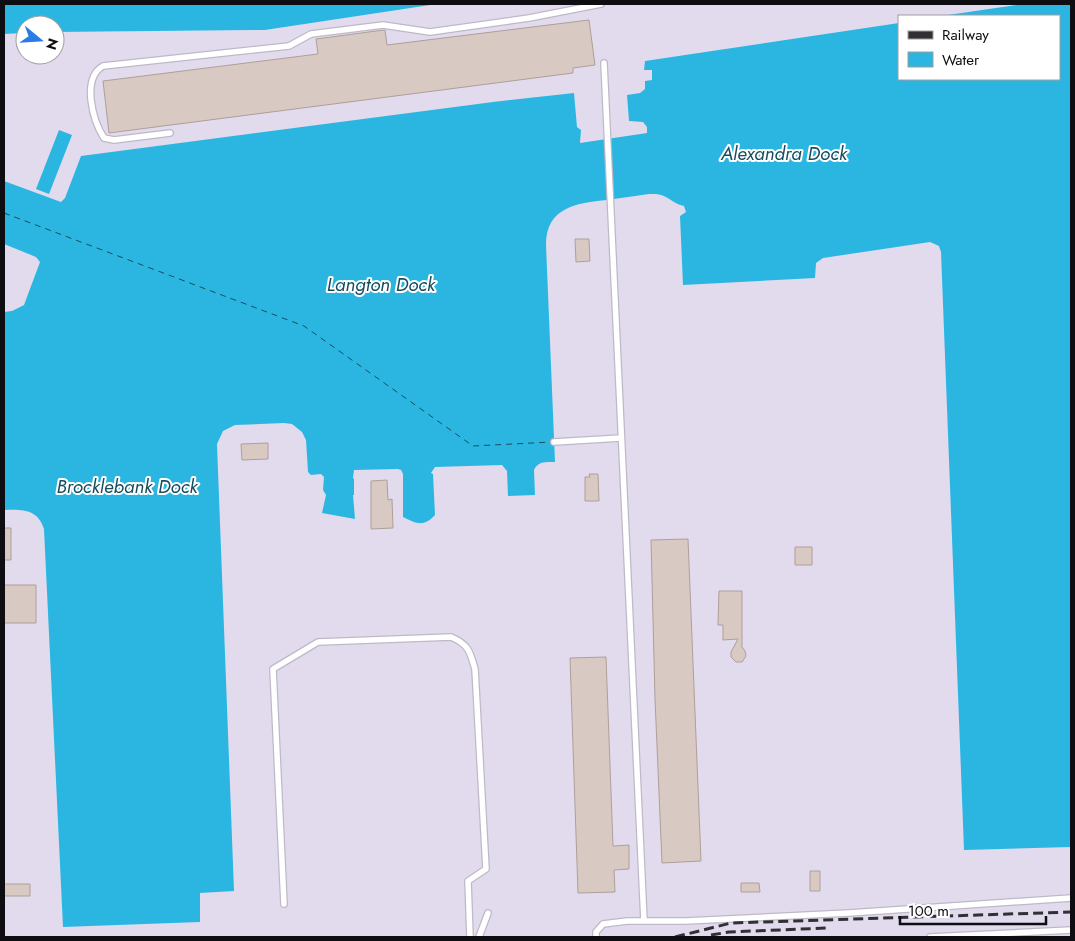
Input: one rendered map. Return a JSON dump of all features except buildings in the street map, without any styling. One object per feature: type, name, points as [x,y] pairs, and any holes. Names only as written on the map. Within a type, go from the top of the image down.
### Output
[{"type":"lane","points":[[170,133],[114,140],[104,138],[94,117],[90,89],[92,79],[98,69],[103,66],[289,46],[311,34],[383,25],[430,32],[528,18],[601,4]]},
{"type":"lane","points":[[604,62],[620,438],[644,921]]},
{"type":"lane","points":[[554,442],[620,438]]},
{"type":"lane","points":[[284,904],[273,669],[318,642],[450,637],[461,641],[471,652],[475,676],[486,869],[468,881],[470,937]]},
{"type":"lane","points":[[596,937],[596,932],[603,924],[849,912],[1071,898]]},
{"type":"lane","points":[[479,937],[488,913]]},
{"type":"lane","points":[[930,937],[1071,930]]},
{"type":"shaded area","points":[[437,4],[1071,4],[1071,937],[4,937],[4,34],[15,33],[15,65],[65,65],[65,32],[265,30]]},
{"type":"water","points":[[4,4],[437,4],[265,30],[65,32],[65,15],[15,15],[15,33],[4,34]]},
{"type":"water","points":[[1024,4],[1071,4],[1071,847],[964,850],[941,252],[939,246],[930,242],[823,258],[816,263],[815,278],[683,285],[680,216],[686,212],[684,206],[665,196],[649,194],[596,201],[565,209],[551,222],[547,232],[555,462],[543,463],[534,470],[535,495],[508,496],[507,471],[502,465],[435,467],[431,473],[433,474],[435,515],[424,523],[416,523],[403,517],[403,474],[401,470],[354,470],[353,495],[355,519],[322,513],[326,495],[323,490],[324,477],[321,474],[311,475],[308,472],[306,440],[302,432],[292,424],[284,423],[235,425],[223,431],[217,444],[234,891],[200,893],[200,922],[63,927],[44,529],[38,517],[33,514],[23,510],[4,510],[4,312],[12,311],[24,305],[40,262],[36,257],[4,244],[4,181],[61,202],[65,198],[81,156],[574,93],[577,127],[581,130],[580,143],[647,133],[647,127],[643,122],[629,121],[627,95],[640,93],[645,89],[645,81],[652,80],[652,70],[644,70],[645,61],[898,23],[898,80],[1060,80],[1060,15],[948,15]]},
{"type":"water","points":[[59,130],[72,135],[49,194],[36,189]]},
{"type":"ferry route","points":[[4,213],[304,326],[473,446],[552,442]]},
{"type":"railway","points":[[675,937],[731,923],[1071,912]]},
{"type":"railway","points":[[711,935],[729,932],[828,928]]},
{"type":"water label","name":"Alexandra Dock","points":[[784,153]]},
{"type":"water label","name":"Langton Dock","points":[[381,284]]},
{"type":"water label","name":"Brocklebank Dock","points":[[127,486]]}]
